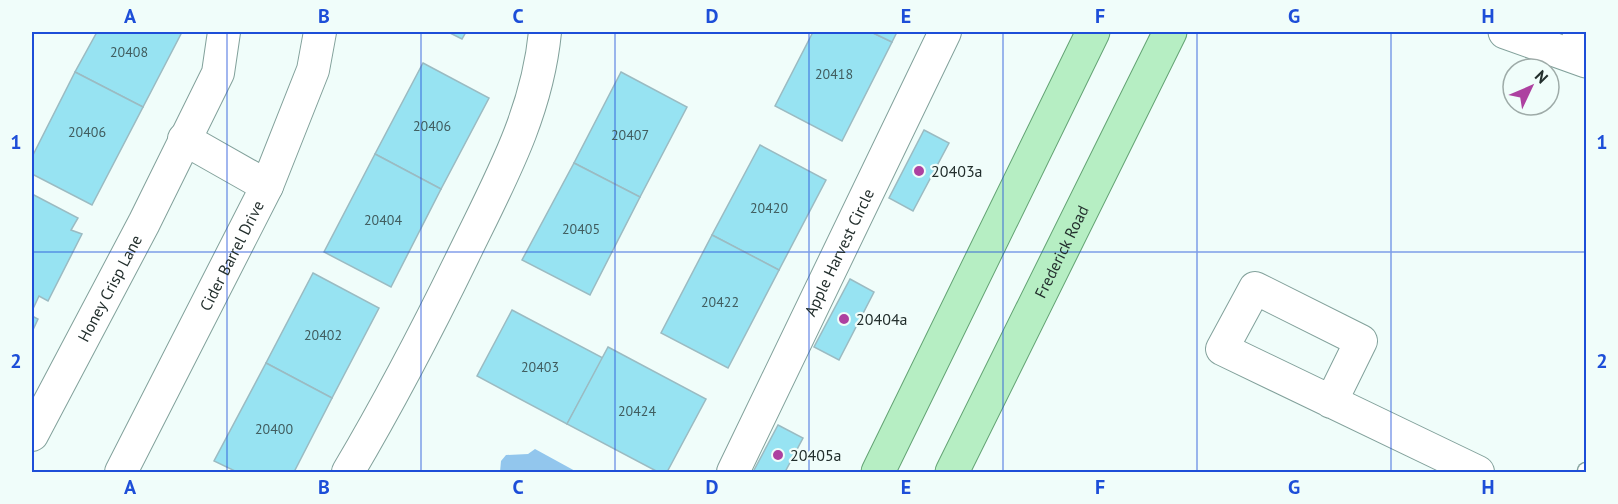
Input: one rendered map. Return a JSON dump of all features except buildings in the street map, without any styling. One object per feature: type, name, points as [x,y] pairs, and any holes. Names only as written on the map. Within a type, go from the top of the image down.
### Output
[{"type":"main road","points":[[878,472],[1093,32]]},
{"type":"main road","name":"Frederick Road","points":[[952,472],[1170,32]]},
{"type":"street","name":"Honey Crisp Lane","points":[[32,435],[144,223],[218,73],[224,32]]},
{"type":"street","name":"Cider Barrel Drive","points":[[121,472],[267,186],[313,70],[320,32]]},
{"type":"street","points":[[348,472],[444,296],[524,129],[541,68],[545,32]]},
{"type":"street","name":"Apple Harvest Circle","points":[[734,472],[945,32]]},
{"type":"street","points":[[1505,32],[1587,61]]},
{"type":"street","points":[[1579,32],[1587,36]]},
{"type":"street","points":[[184,139],[267,186]]},
{"type":"street","points":[[1331,402],[1478,472]]},
{"type":"water","points":[[535,449],[577,472],[500,472],[501,461],[506,455],[528,454]]},
{"type":"place","name":"20403a","points":[[919,171]]},
{"type":"place","name":"20404a","points":[[844,319]]},
{"type":"place","name":"20405a","points":[[778,455]]}]
